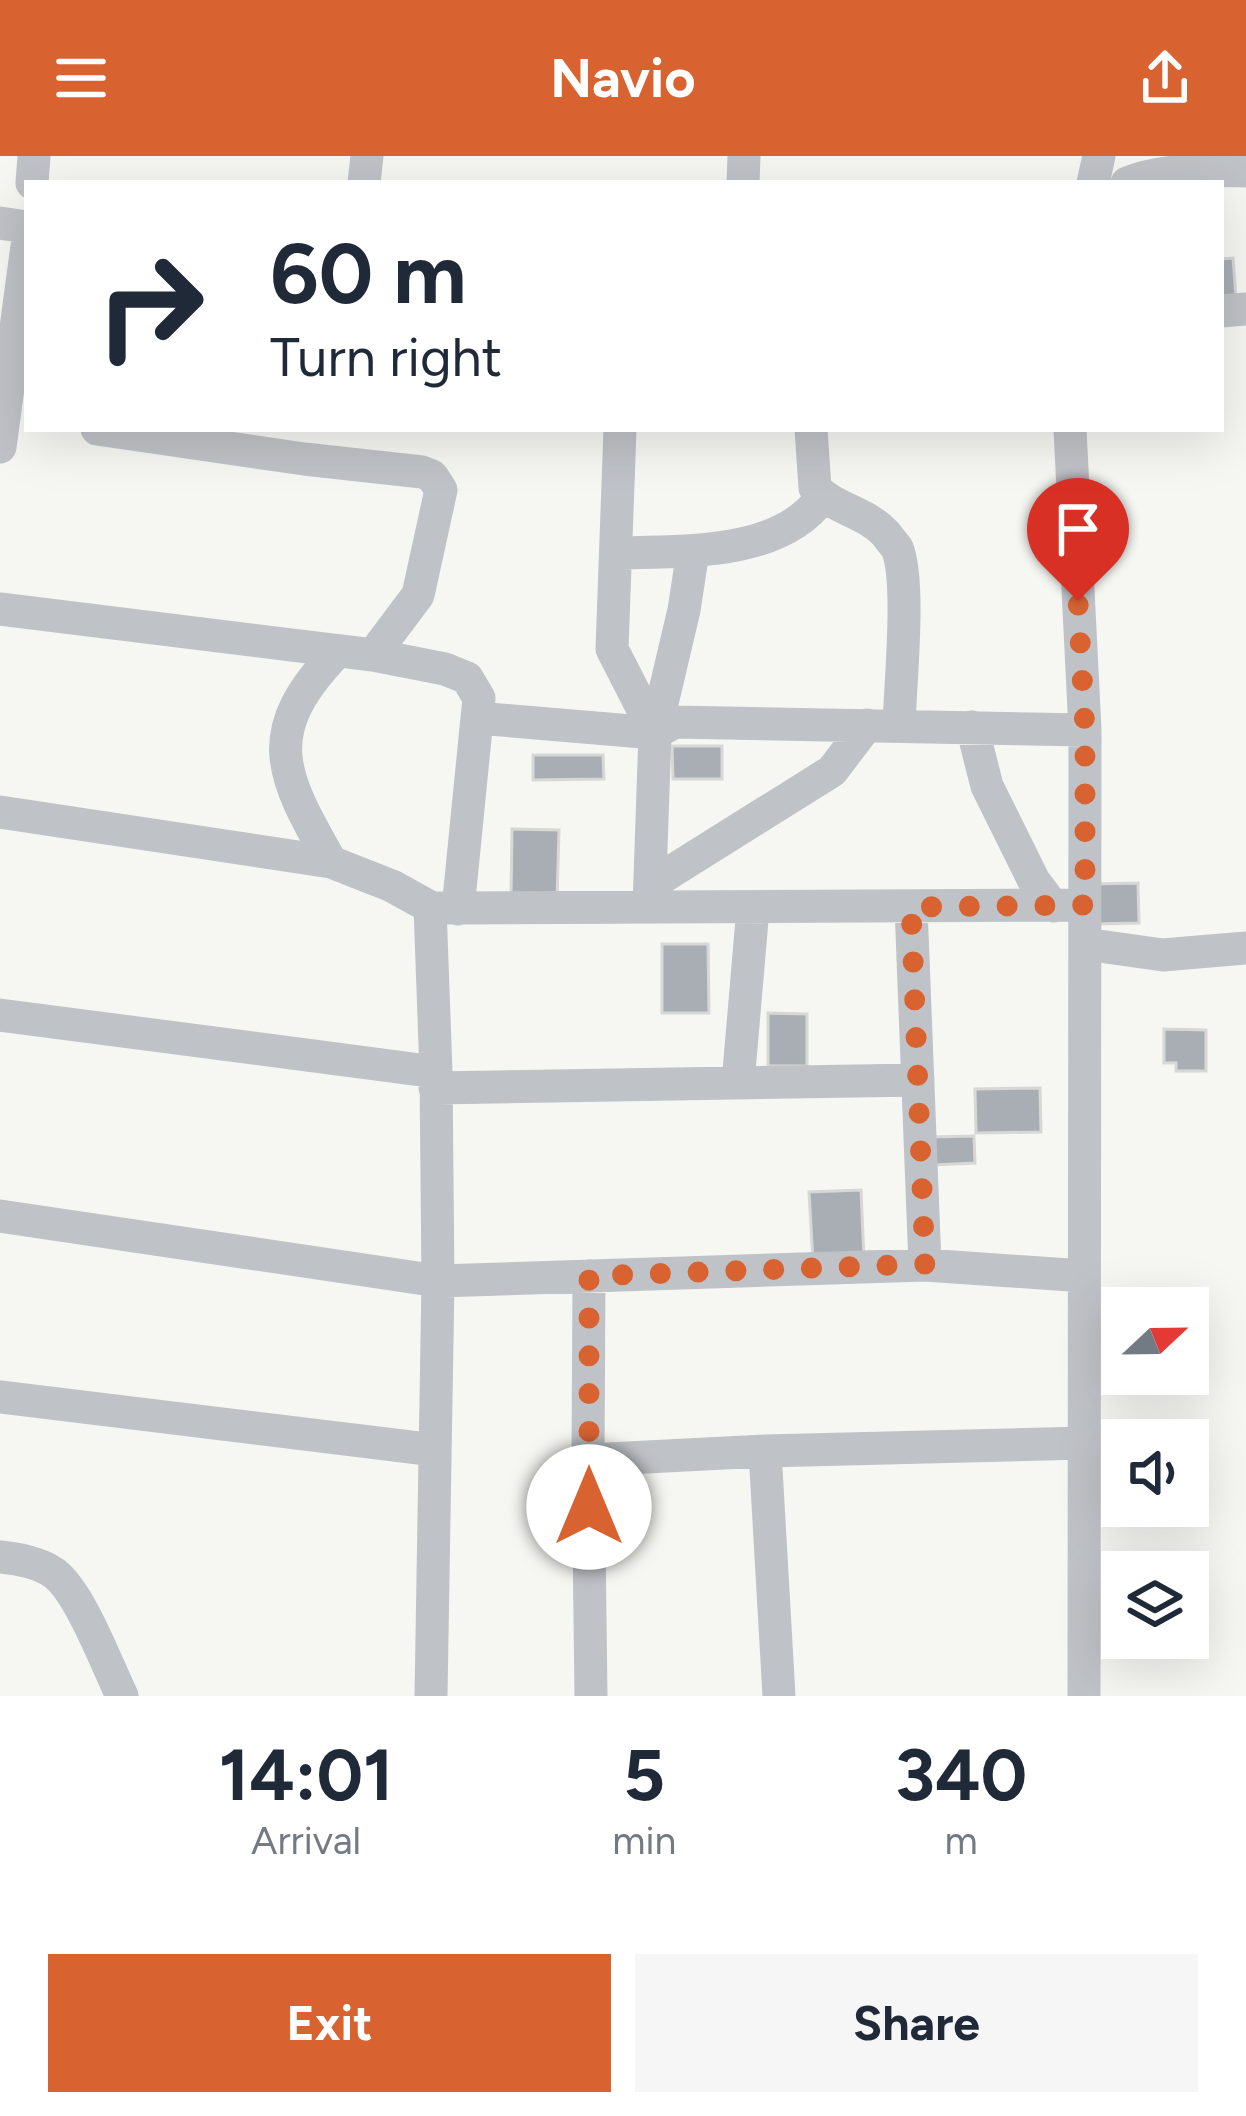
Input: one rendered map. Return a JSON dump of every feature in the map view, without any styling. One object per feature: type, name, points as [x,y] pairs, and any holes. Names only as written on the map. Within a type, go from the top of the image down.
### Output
[{"type":"street","points":[[1134,180],[1178,171],[1246,171]]},
{"type":"street","points":[[8,424],[24,274]]},
{"type":"street","points":[[139,432],[306,444],[432,476],[441,490],[418,595],[373,655]]},
{"type":"street","points":[[620,432],[612,649],[655,733]]},
{"type":"street","points":[[650,896],[832,771],[883,726],[904,579],[896,548],[884,531],[815,488],[811,432]]},
{"type":"street","points":[[1070,432],[1085,730],[1069,905],[1085,944],[1084,1696]]},
{"type":"street","points":[[618,553],[742,544],[810,514],[822,496]]},
{"type":"street","points":[[650,896],[655,733],[693,551]]},
{"type":"street","points":[[0,608],[373,655],[445,669],[467,678],[479,698],[444,908],[436,1080],[438,1281],[431,1696]]},
{"type":"street","points":[[332,862],[304,815],[287,771],[285,736],[312,678],[338,651]]},
{"type":"street","points":[[477,718],[655,733],[675,722],[1085,730]]},
{"type":"street","points":[[972,728],[987,786],[1034,880],[1069,905]]},
{"type":"street","points":[[0,812],[332,862],[444,908],[650,896],[753,908],[1069,905]]},
{"type":"street","points":[[911,907],[925,1264]]},
{"type":"street","points":[[738,1083],[753,908]]},
{"type":"street","points":[[1085,944],[1163,955],[1246,949]]},
{"type":"street","points":[[0,1015],[436,1080],[917,1080]]},
{"type":"street","points":[[0,1216],[438,1281],[925,1264],[1084,1276]]},
{"type":"street","points":[[589,1276],[591,1696]]},
{"type":"street","points":[[0,1396],[435,1450]]},
{"type":"street","points":[[588,1460],[1084,1443]]},
{"type":"street","points":[[765,1451],[779,1696]]},
{"type":"street","points":[[0,1557],[26,1560],[52,1572],[70,1589],[122,1696]]},
{"type":"building","points":[[1233,258],[1236,297],[1224,299],[1224,259]]},
{"type":"building","points":[[672,746],[722,746],[722,779],[673,779]]},
{"type":"building","points":[[533,755],[603,755],[604,779],[533,780]]},
{"type":"building","points":[[512,829],[559,830],[557,898],[511,897]]},
{"type":"building","points":[[1138,883],[1139,923],[1095,924],[1094,884]]},
{"type":"building","points":[[662,944],[708,944],[709,1013],[662,1013]]},
{"type":"building","points":[[768,1013],[807,1014],[807,1066],[768,1066]]},
{"type":"building","points":[[1164,1029],[1206,1030],[1206,1071],[1176,1071],[1176,1063],[1164,1063]]},
{"type":"building","points":[[1040,1088],[1041,1132],[976,1133],[975,1089]]},
{"type":"building","points":[[974,1136],[975,1163],[932,1165],[931,1137]]},
{"type":"building","points":[[861,1190],[864,1259],[813,1261],[809,1192]]},
{"type":"route","points":[[589,1507],[589,1276],[925,1264],[911,907],[1085,905],[1085,730],[1078,601]]}]
